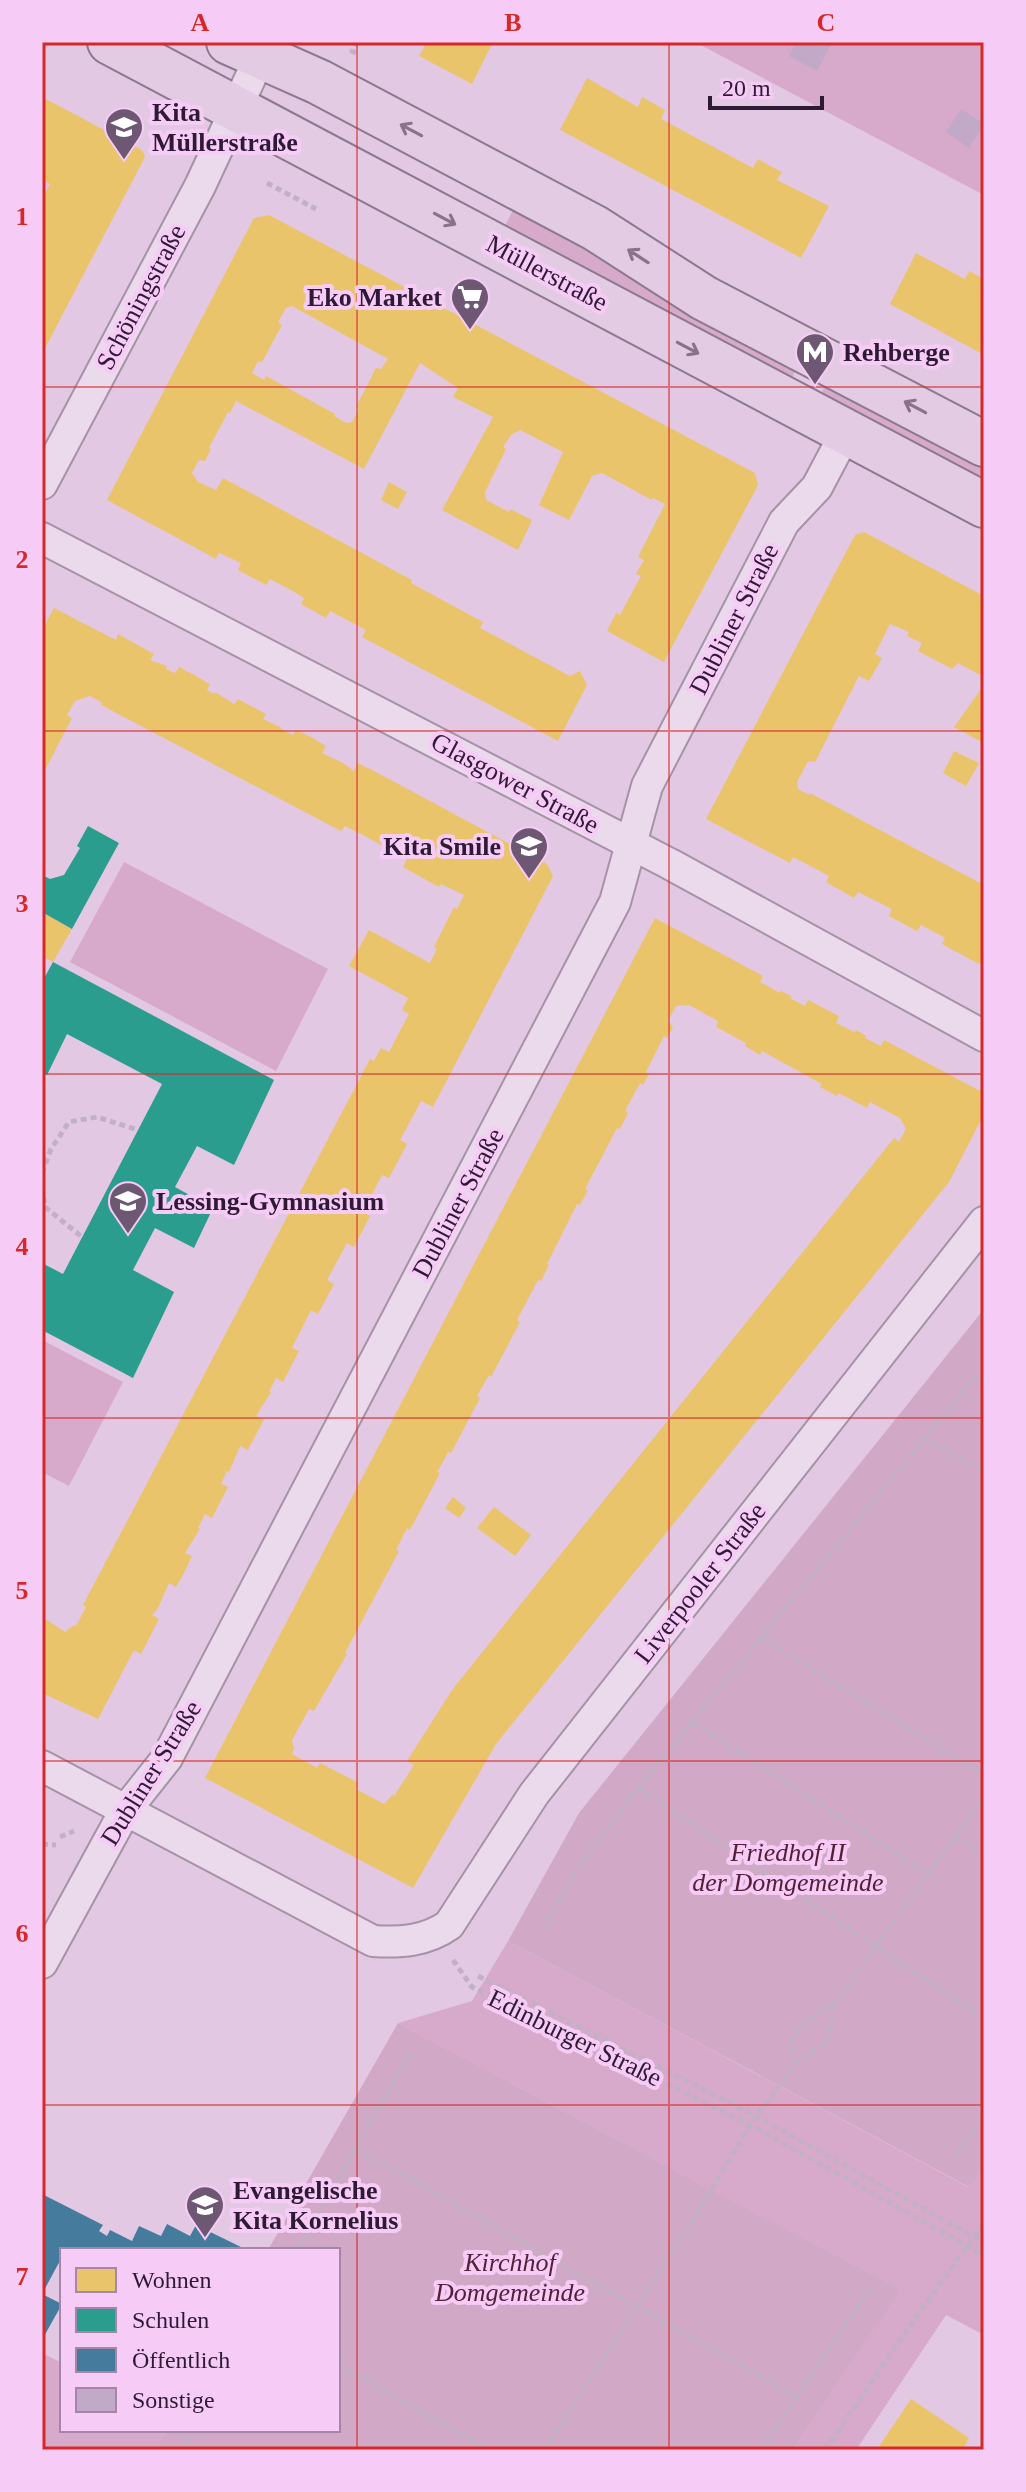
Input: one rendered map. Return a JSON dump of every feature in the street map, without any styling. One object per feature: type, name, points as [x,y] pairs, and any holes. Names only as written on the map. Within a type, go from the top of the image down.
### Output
[{"type":"main road","name":"Müllerstraße","points":[[110,42],[984,505]]},
{"type":"main road","points":[[253,47],[595,228],[704,298],[984,444]]},
{"type":"street","name":"Schöningstraße","points":[[42,484],[200,186],[236,109],[253,47]]},
{"type":"street","name":"Dubliner Straße","points":[[42,1963],[125,1811],[167,1758],[287,1530],[615,902],[647,786],[784,522],[817,487],[846,432]]},
{"type":"street","name":"Glasgower Straße","points":[[42,538],[631,844],[984,1036]]},
{"type":"street","name":"Liverpooler Straße","points":[[419,1939],[436,1934],[449,1925],[534,1794],[984,1222]]},
{"type":"street","points":[[42,1766],[373,1941],[398,1943],[419,1939]]},
{"type":"path","points":[[357,42],[352,51],[358,54]]},
{"type":"path","points":[[267,183],[316,209]]},
{"type":"path","points":[[42,1173],[51,1149],[69,1122],[97,1117],[138,1130]]},
{"type":"path","points":[[42,1187],[45,1207],[82,1237]]},
{"type":"path","points":[[543,1929],[577,1870],[638,1788],[984,1366]]},
{"type":"path","points":[[924,1438],[984,1472]]},
{"type":"path","points":[[761,1637],[984,1775]]},
{"type":"path","points":[[693,1722],[928,1874]]},
{"type":"path","points":[[638,1788],[984,2018]]},
{"type":"path","points":[[544,2450],[690,2225],[756,2116],[796,2063],[827,2042],[834,2005],[984,1796]]},
{"type":"path","points":[[955,1836],[984,1854]]},
{"type":"path","points":[[42,1844],[56,1845]]},
{"type":"path","name":"Edinburger Straße","points":[[419,1939],[453,1960],[472,1987],[750,2125],[984,2255]]},
{"type":"path","points":[[478,1976],[756,2116],[984,2242]]},
{"type":"path","points":[[796,2063],[791,2052],[794,2037],[812,2016],[834,2005]]},
{"type":"path","points":[[299,2248],[410,2053]]},
{"type":"path","points":[[957,2156],[984,2115]]},
{"type":"path","points":[[356,2148],[797,2397]]},
{"type":"path","points":[[825,2450],[984,2223]]},
{"type":"path","points":[[761,2450],[870,2288]]},
{"type":"path","points":[[340,2365],[488,2450]]},
{"type":"path","points":[[184,2450],[194,2432]]},
{"type":"shaded area","points":[[695,42],[984,42],[984,195]]},
{"type":"shaded area","points":[[516,204],[798,367],[789,382],[503,230]]},
{"type":"shaded area","points":[[827,382],[984,466],[984,485],[819,398]]},
{"type":"shaded area","points":[[124,862],[328,969],[276,1071],[70,962]]},
{"type":"shaded area","points":[[42,1340],[123,1382],[69,1486],[42,1472]]},
{"type":"shaded area","points":[[508,1941],[968,2187],[984,2165],[984,2335],[946,2315],[856,2450],[793,2450],[899,2290],[398,2023],[472,2001]]},
{"type":"shaded area","points":[[42,2353],[60,2362],[60,2432],[165,2432],[155,2450],[42,2450]]},
{"type":"green space","name":"Friedhof II der Domgemeinde","points":[[984,1309],[984,2165],[969,2187],[508,1941],[579,1813]]},
{"type":"green space","name":"Kirchhof Domgemeinde","points":[[398,2023],[900,2290],[793,2450],[155,2450],[165,2432],[340,2432],[340,2248],[269,2248]]},
{"type":"building: Wohnen","points":[[427,42],[493,42],[472,84],[419,56]]},
{"type":"building: Wohnen","points":[[587,78],[638,107],[642,97],[665,110],[661,119],[753,168],[758,159],[782,172],[777,180],[829,206],[801,258],[560,130]]},
{"type":"building: Wohnen","points":[[42,97],[142,150],[145,157],[42,354],[42,198],[50,184],[42,180]]},
{"type":"building: Wohnen","points":[[269,215],[755,473],[758,485],[664,662],[607,631],[616,613],[620,615],[641,576],[636,574],[644,560],[638,557],[665,504],[602,473],[592,476],[569,520],[539,505],[563,452],[520,430],[511,435],[503,447],[506,449],[485,492],[486,500],[532,520],[518,550],[442,510],[493,417],[453,397],[458,388],[420,363],[364,469],[236,401],[209,448],[205,461],[199,460],[192,473],[198,482],[216,490],[223,478],[412,580],[411,583],[483,622],[480,628],[570,676],[580,671],[587,685],[558,741],[362,637],[366,630],[330,611],[326,618],[301,604],[304,598],[291,590],[270,579],[266,585],[238,570],[241,563],[219,553],[216,559],[107,500],[254,218]],"holes":[[[292,306],[388,359],[381,369],[376,368],[356,407],[359,409],[352,422],[346,423],[266,376],[264,380],[252,373],[258,361],[262,362],[282,325],[278,322],[286,308]]]},
{"type":"building: Wohnen","points":[[916,253],[965,279],[969,271],[984,279],[984,355],[890,304]]},
{"type":"building: Wohnen","points":[[389,482],[407,492],[398,509],[381,500]]},
{"type":"building: Wohnen","points":[[864,532],[984,596],[984,677],[958,663],[952,669],[918,651],[922,643],[907,636],[909,632],[890,624],[875,654],[882,658],[869,681],[859,676],[815,762],[808,761],[797,782],[798,789],[984,885],[984,958],[979,964],[942,944],[945,938],[921,925],[917,931],[889,916],[892,909],[858,892],[854,898],[826,882],[829,876],[793,857],[790,863],[706,819],[855,535]]},
{"type":"building: Wohnen","points":[[54,608],[116,640],[118,634],[154,654],[150,660],[167,666],[166,669],[175,673],[179,667],[210,684],[207,690],[234,704],[238,699],[266,714],[263,719],[281,729],[293,735],[296,730],[311,737],[326,746],[322,753],[354,771],[358,763],[374,771],[547,864],[553,876],[433,1107],[421,1101],[400,1140],[407,1144],[389,1178],[382,1175],[363,1212],[370,1216],[354,1247],[347,1243],[327,1280],[334,1284],[318,1314],[311,1310],[292,1348],[299,1351],[283,1382],[276,1378],[256,1416],[264,1419],[248,1450],[240,1446],[221,1484],[228,1487],[212,1518],[205,1514],[185,1553],[192,1556],[185,1571],[176,1587],[169,1583],[152,1615],[159,1619],[141,1654],[134,1650],[98,1719],[42,1693],[42,1617],[65,1632],[76,1626],[86,1607],[83,1605],[370,1059],[374,1061],[381,1048],[389,1052],[409,1014],[402,1010],[408,998],[349,966],[369,930],[430,963],[437,949],[434,947],[454,907],[457,909],[464,895],[441,884],[439,887],[403,867],[407,859],[363,835],[345,826],[341,831],[101,705],[103,703],[90,696],[75,701],[67,715],[72,718],[42,776],[42,630]]},
{"type":"building: Wohnen","points":[[984,685],[984,743],[954,727]]},
{"type":"building: Wohnen","points":[[954,751],[979,763],[966,786],[943,773]]},
{"type":"building: Wohnen","points":[[42,912],[72,929],[53,962],[42,956]]},
{"type":"building: Wohnen","points":[[655,918],[763,976],[760,982],[780,993],[791,996],[805,1006],[808,1000],[839,1016],[836,1023],[854,1032],[856,1030],[881,1046],[884,1040],[984,1093],[984,1114],[949,1182],[496,1744],[413,1888],[205,1778]],"holes":[[[689,1005],[718,1021],[716,1027],[746,1043],[745,1046],[760,1055],[762,1051],[822,1084],[820,1087],[837,1096],[839,1093],[867,1108],[870,1102],[900,1118],[906,1129],[899,1142],[894,1138],[452,1690],[407,1761],[414,1765],[394,1796],[384,1804],[356,1789],[359,1783],[320,1763],[317,1768],[292,1754],[292,1740],[309,1709],[314,1711],[347,1654],[399,1551],[396,1550],[407,1528],[410,1530],[440,1473],[437,1472],[448,1452],[451,1453],[480,1398],[477,1396],[489,1375],[491,1377],[520,1322],[517,1320],[538,1280],[541,1281],[617,1128],[620,1129],[628,1113],[625,1111],[640,1083],[643,1085],[649,1074],[646,1072],[664,1036],[667,1038],[673,1027],[668,1021],[676,1006]]]},
{"type":"building: Wohnen","points":[[453,1497],[466,1508],[459,1518],[445,1508]]},
{"type":"building: Wohnen","points":[[494,1507],[531,1535],[515,1556],[477,1528]]},
{"type":"building: Wohnen","points":[[911,2399],[969,2438],[962,2450],[878,2448]]},
{"type":"building: Schulen","points":[[88,826],[119,843],[72,929],[42,912],[42,875],[50,879],[64,875],[80,848],[77,846]]},
{"type":"building: Schulen","points":[[53,962],[274,1080],[234,1165],[197,1146],[175,1187],[213,1208],[194,1248],[155,1228],[133,1270],[174,1292],[133,1378],[42,1330],[42,1263],[63,1274],[162,1084],[67,1034],[47,1075],[42,1073],[42,982]]},
{"type":"building: Öffentlich","points":[[42,2194],[103,2225],[99,2231],[107,2236],[110,2230],[132,2241],[139,2226],[161,2236],[167,2224],[190,2236],[196,2225],[241,2247],[60,2248],[60,2261],[42,2294]]},
{"type":"building: Öffentlich","points":[[42,2294],[60,2303],[60,2308],[42,2340]]},
{"type":"building: Sonstige","points":[[797,42],[823,42],[830,46],[817,71],[789,56]]},
{"type":"building: Sonstige","points":[[961,109],[984,124],[969,148],[946,132]]},
{"type":"place","name":"Kita Müllerstraße","points":[[124,161]]},
{"type":"place","name":"Eko Market","points":[[470,331]]},
{"type":"place","name":"Rehberge","points":[[815,386]]},
{"type":"place","name":"Kita Smile","points":[[529,880]]},
{"type":"place","name":"Lessing-Gymnasium","points":[[128,1235]]},
{"type":"place","name":"Evangelische Kita Kornelius","points":[[205,2239]]}]
